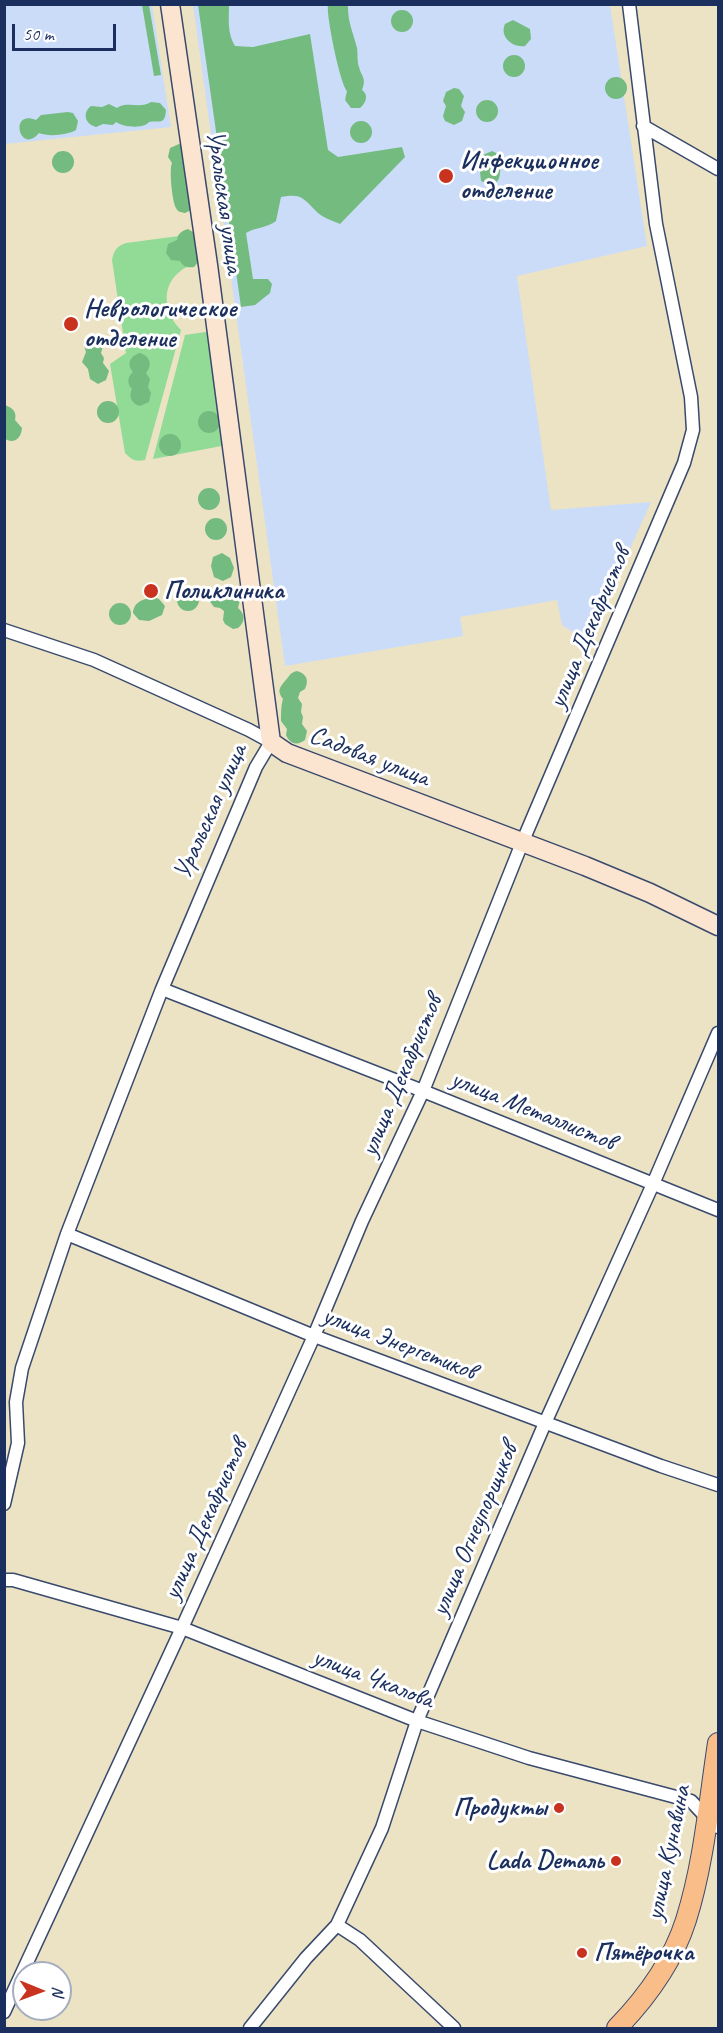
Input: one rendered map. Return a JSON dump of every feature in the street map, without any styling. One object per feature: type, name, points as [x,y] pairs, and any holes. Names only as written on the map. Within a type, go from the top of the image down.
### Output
[{"type":"main road","name":"улица Кунавина","points":[[617,2028],[646,1995],[670,1958],[686,1921],[712,1822],[718,1743]]},
{"type":"street","name":"Уральская улица","points":[[4,1504],[18,1443],[16,1402],[22,1368],[67,1234],[162,989],[256,767],[271,742],[208,265],[170,4]]},
{"type":"street","name":"улица Декабристов","points":[[4,2012],[182,1628],[314,1336],[362,1221],[423,1091],[522,843],[684,464],[693,430],[691,397],[656,224],[629,4]]},
{"type":"street","points":[[643,126],[718,169]]},
{"type":"street","name":"Садовая улица","points":[[4,630],[94,660],[249,730],[287,753],[585,866],[650,893],[718,926]]},
{"type":"street","name":"улица Металлистов","points":[[162,989],[718,1210]]},
{"type":"street","name":"улица Огнеупорщиков","points":[[250,2028],[306,1958],[337,1925],[382,1828],[417,1721],[545,1423],[653,1184],[718,1033]]},
{"type":"street","name":"улица Энергетиков","points":[[67,1234],[314,1336],[718,1485]]},
{"type":"street","name":"улица Чкалова","points":[[4,1580],[13,1580],[182,1628],[417,1721],[529,1758],[692,1801],[712,1822]]},
{"type":"street","points":[[337,1925],[360,1940],[454,2028]]},
{"type":"shaded area","points":[[5,5],[152,5],[171,127],[5,144]]},
{"type":"shaded area","points":[[193,5],[610,5],[647,246],[517,276],[551,510],[651,502],[588,642],[562,625],[557,600],[460,617],[463,636],[285,666]]},
{"type":"green space","points":[[142,5],[149,5],[161,75],[154,76]]},
{"type":"green space","points":[[198,5],[229,5],[230,31],[235,46],[253,47],[310,34],[328,150],[338,157],[402,147],[405,157],[340,224],[320,215],[302,198],[281,197],[276,221],[246,233],[253,279],[268,279],[272,284],[270,293],[255,305],[241,307]]},
{"type":"green space","points":[[328,5],[347,5],[348,7],[357,48],[358,65],[364,80],[362,90],[366,97],[360,108],[351,108],[345,100],[347,91],[334,49]]},
{"type":"green space","points":[[402,10],[410,13],[413,21],[410,29],[402,32],[394,29],[391,21],[394,13]]},
{"type":"green space","points":[[513,20],[530,29],[531,39],[525,46],[508,41],[504,33],[505,24]]},
{"type":"green space","points":[[514,55],[522,58],[525,66],[522,74],[514,77],[506,74],[503,66],[506,58]]},
{"type":"green space","points":[[616,77],[624,80],[627,88],[624,96],[616,99],[608,96],[605,88],[608,80]]},
{"type":"green space","points":[[454,88],[459,89],[464,96],[461,106],[465,112],[462,121],[454,125],[445,121],[443,116],[446,106],[443,101],[446,92]]},
{"type":"green space","points":[[487,100],[495,103],[498,111],[495,119],[487,122],[479,119],[476,111],[479,103]]},
{"type":"green space","points":[[151,102],[160,103],[166,110],[163,120],[138,126],[126,126],[116,122],[113,125],[103,124],[96,127],[92,126],[86,118],[86,112],[91,106],[102,107],[109,104],[117,108]]},
{"type":"green space","points":[[73,113],[78,121],[76,130],[53,135],[39,133],[32,139],[22,136],[20,125],[27,118],[36,120],[41,115]]},
{"type":"green space","points":[[361,121],[369,124],[372,132],[369,140],[361,143],[353,140],[350,132],[353,124]]},
{"type":"green space","points":[[179,144],[183,145],[193,209],[185,213],[176,208],[172,192],[172,163],[168,157],[170,148]]},
{"type":"green space","points":[[63,151],[71,154],[74,162],[71,170],[63,173],[55,170],[52,162],[55,154]]},
{"type":"green space","points":[[492,151],[500,155],[502,165],[497,182],[490,185],[481,181],[480,172],[483,155]]},
{"type":"green space","points":[[188,229],[196,234],[198,243],[196,248],[200,260],[194,267],[186,267],[180,261],[171,260],[166,253],[168,244],[177,240],[181,233]]},
{"type":"green space","points":[[194,234],[198,262],[179,272],[168,287],[169,310],[181,330],[145,460],[136,461],[125,453],[110,364],[126,353],[112,260],[118,247],[126,243]]},
{"type":"green space","points":[[212,331],[227,445],[153,459],[185,335]]},
{"type":"green space","points":[[89,335],[98,335],[104,343],[101,353],[104,358],[103,363],[109,371],[106,380],[98,384],[90,379],[88,369],[82,362],[86,352],[83,342]]},
{"type":"green space","points":[[140,353],[149,361],[146,373],[150,379],[148,387],[151,393],[149,402],[140,406],[132,400],[130,395],[132,389],[128,380],[133,372],[130,361]]},
{"type":"green space","points":[[108,401],[116,404],[119,412],[116,420],[108,423],[100,420],[97,412],[100,404]]},
{"type":"green space","points":[[5,405],[14,411],[15,420],[22,428],[20,435],[14,441],[5,439]]},
{"type":"green space","points":[[209,411],[217,414],[220,422],[217,430],[209,433],[201,430],[198,422],[201,414]]},
{"type":"green space","points":[[170,434],[178,437],[181,445],[178,453],[170,456],[162,453],[159,445],[162,437]]},
{"type":"green space","points":[[209,488],[217,491],[220,499],[217,507],[209,510],[201,507],[198,499],[201,491]]},
{"type":"green space","points":[[216,518],[224,521],[227,529],[224,537],[216,540],[208,537],[205,529],[208,521]]},
{"type":"green space","points":[[222,553],[230,558],[234,568],[231,577],[223,581],[214,577],[211,566],[213,557]]},
{"type":"green space","points":[[219,586],[238,595],[240,600],[238,608],[244,618],[238,628],[233,629],[225,624],[224,611],[214,607],[208,599],[210,590]]},
{"type":"green space","points":[[188,589],[196,592],[199,600],[196,608],[188,611],[180,608],[177,600],[180,592]]},
{"type":"green space","points":[[154,597],[165,606],[162,615],[149,621],[139,620],[133,613],[135,606],[143,600]]},
{"type":"green space","points":[[120,603],[128,606],[131,614],[128,622],[120,625],[112,622],[109,614],[112,606]]},
{"type":"green space","points":[[297,671],[307,680],[305,689],[300,692],[298,698],[302,704],[302,724],[307,731],[305,740],[297,743],[288,738],[287,729],[281,721],[283,699],[279,692],[290,675]]},
{"type":"place","name":"Инфекционное отделение","points":[[446,176]]},
{"type":"place","name":"Неврологическое отделение","points":[[71,324]]},
{"type":"place","name":"Поликлиника","points":[[151,591]]},
{"type":"place","name":"Продукты","points":[[559,1808]]},
{"type":"place","name":"Lada Dеталь","points":[[616,1861]]},
{"type":"place","name":"Пятёрочка","points":[[582,1953]]}]
